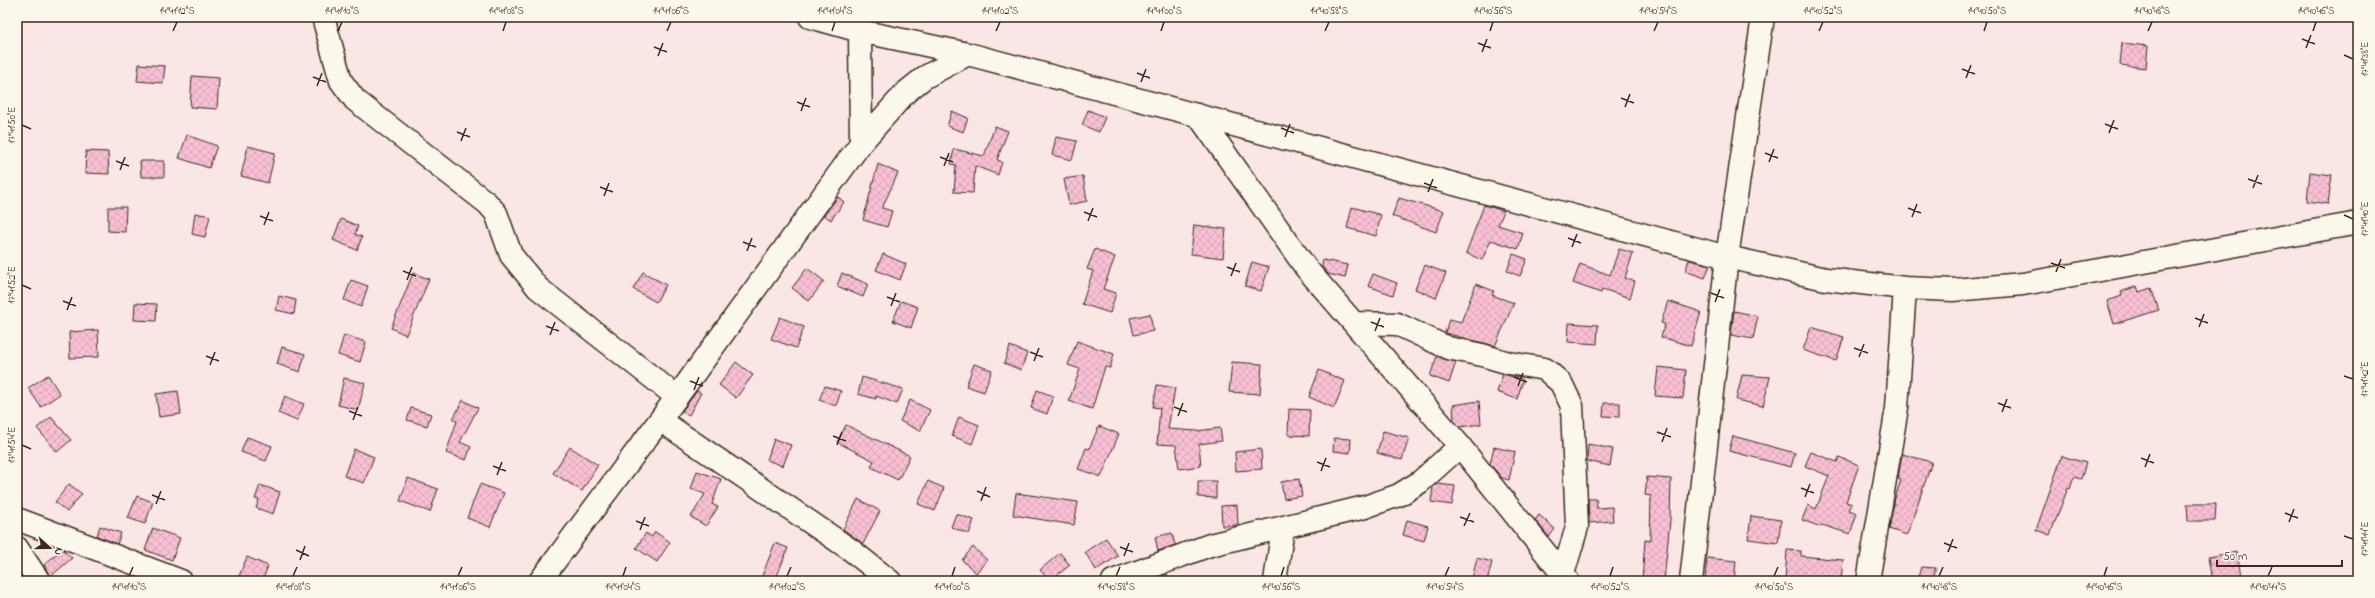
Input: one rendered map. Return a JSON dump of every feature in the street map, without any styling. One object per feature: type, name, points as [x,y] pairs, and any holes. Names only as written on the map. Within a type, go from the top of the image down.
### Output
[{"type":"street","points":[[323,17],[341,81],[355,100],[487,203],[496,213],[511,255],[538,288],[677,397]]},
{"type":"street","points":[[810,17],[860,31],[968,54],[1727,257],[1826,279],[1906,288],[1953,290],[2022,284],[2358,223]]},
{"type":"street","points":[[1691,581],[1727,257],[1763,17]]},
{"type":"street","points":[[860,31],[861,143]]},
{"type":"street","points":[[540,581],[677,397],[861,143],[905,93],[925,77],[968,54]]},
{"type":"street","points":[[1198,115],[1306,268],[1460,446],[1566,578]]},
{"type":"street","points":[[1868,581],[1897,408],[1906,288]]},
{"type":"street","points":[[1354,323],[1397,324],[1448,348],[1482,355],[1509,363],[1545,369],[1561,383],[1572,406],[1577,527],[1566,578]]},
{"type":"street","points":[[660,420],[851,550],[890,581]]},
{"type":"street","points":[[1113,581],[1210,545],[1365,507],[1399,494],[1420,482],[1460,446]]},
{"type":"street","points":[[17,519],[181,581]]},
{"type":"street","points":[[1275,581],[1282,528]]},
{"type":"street","points":[[17,548],[39,581]]},
{"type":"building","points":[[2122,43],[2148,46],[2146,68],[2120,65]]},
{"type":"building","points":[[139,64],[165,66],[163,83],[137,81]]},
{"type":"building","points":[[192,76],[219,78],[217,109],[190,107]]},
{"type":"building","points":[[1088,110],[1105,117],[1099,132],[1082,125]]},
{"type":"building","points":[[952,111],[968,118],[963,132],[947,126]]},
{"type":"building","points":[[995,126],[1008,131],[997,160],[1002,162],[998,175],[975,166],[973,193],[954,192],[956,165],[951,164],[954,149],[984,156]]},
{"type":"building","points":[[187,135],[217,146],[209,168],[179,158]]},
{"type":"building","points":[[1056,137],[1077,141],[1072,160],[1052,155]]},
{"type":"building","points":[[248,146],[275,153],[268,183],[241,176]]},
{"type":"building","points":[[86,151],[108,152],[109,174],[85,173]]},
{"type":"building","points":[[140,161],[164,161],[164,177],[141,177]]},
{"type":"building","points":[[878,164],[898,173],[882,208],[892,211],[887,227],[863,220]]},
{"type":"building","points":[[2310,172],[2332,175],[2328,204],[2307,201]]},
{"type":"building","points":[[1083,176],[1087,201],[1069,205],[1064,179]]},
{"type":"building","points":[[838,197],[844,202],[831,220],[824,215]]},
{"type":"building","points":[[1399,198],[1444,211],[1436,232],[1392,216]]},
{"type":"building","points":[[1484,205],[1504,211],[1498,225],[1523,233],[1518,249],[1491,240],[1482,260],[1466,253]]},
{"type":"building","points":[[108,207],[126,207],[125,232],[108,231]]},
{"type":"building","points":[[1352,207],[1381,215],[1376,236],[1347,228]]},
{"type":"building","points":[[195,213],[210,216],[205,237],[192,234]]},
{"type":"building","points":[[341,219],[358,226],[355,234],[362,237],[357,250],[333,240]]},
{"type":"building","points":[[1194,225],[1226,229],[1223,258],[1191,254]]},
{"type":"building","points":[[1095,249],[1115,257],[1103,289],[1116,293],[1110,313],[1082,304],[1093,271],[1087,269]]},
{"type":"building","points":[[1619,249],[1633,253],[1625,278],[1635,281],[1630,298],[1602,289],[1601,293],[1573,283],[1580,264],[1610,275]]},
{"type":"building","points":[[883,254],[906,264],[900,280],[876,270]]},
{"type":"building","points":[[1513,254],[1527,259],[1520,276],[1507,271]]},
{"type":"building","points":[[1323,260],[1348,265],[1345,278],[1328,274],[1322,267]]},
{"type":"building","points":[[1689,260],[1710,265],[1705,278],[1685,271]]},
{"type":"building","points":[[1252,262],[1269,267],[1261,291],[1245,286]]},
{"type":"building","points":[[1425,265],[1446,273],[1436,298],[1415,289]]},
{"type":"building","points":[[807,268],[824,281],[809,301],[792,288]]},
{"type":"building","points":[[643,272],[666,285],[656,302],[633,289]]},
{"type":"building","points":[[413,273],[429,279],[406,335],[391,328]]},
{"type":"building","points":[[842,273],[868,284],[863,297],[837,286]]},
{"type":"building","points":[[1373,274],[1397,283],[1393,295],[1368,286]]},
{"type":"building","points":[[351,280],[368,286],[361,307],[344,300]]},
{"type":"building","points":[[1476,284],[1494,291],[1492,295],[1514,303],[1495,346],[1445,333],[1449,319],[1461,322]]},
{"type":"building","points":[[2137,286],[2139,292],[2151,288],[2159,310],[2114,324],[2107,301],[2122,296],[2121,292]]},
{"type":"building","points":[[279,296],[296,300],[294,314],[276,310]]},
{"type":"building","points":[[901,301],[918,307],[911,328],[893,321]]},
{"type":"building","points":[[1668,301],[1701,312],[1691,346],[1661,337],[1665,324],[1661,323]]},
{"type":"building","points":[[135,303],[157,304],[156,321],[134,320]]},
{"type":"building","points":[[1734,311],[1758,316],[1753,339],[1731,335]]},
{"type":"building","points":[[1150,314],[1153,331],[1134,335],[1130,318]]},
{"type":"building","points":[[780,317],[804,327],[796,348],[771,339]]},
{"type":"building","points":[[1569,323],[1598,325],[1597,344],[1568,342]]},
{"type":"building","points":[[1811,327],[1844,337],[1836,361],[1803,350]]},
{"type":"building","points":[[98,330],[99,357],[70,358],[69,332]]},
{"type":"building","points":[[344,335],[366,342],[360,362],[338,355]]},
{"type":"building","points":[[1077,341],[1114,354],[1110,368],[1105,367],[1092,409],[1069,401],[1080,369],[1068,365]]},
{"type":"building","points":[[1010,346],[1027,353],[1021,370],[1004,363]]},
{"type":"building","points":[[282,347],[305,354],[300,372],[277,364]]},
{"type":"building","points":[[1437,356],[1456,362],[1449,383],[1430,376]]},
{"type":"building","points":[[736,362],[753,375],[736,398],[719,385]]},
{"type":"building","points":[[1232,362],[1262,364],[1260,394],[1229,392]]},
{"type":"building","points":[[974,364],[992,370],[984,392],[966,386]]},
{"type":"building","points":[[1658,367],[1686,370],[1683,398],[1655,396]]},
{"type":"building","points":[[1319,370],[1345,381],[1334,408],[1309,397]]},
{"type":"building","points":[[1503,374],[1523,380],[1517,399],[1497,392]]},
{"type":"building","points":[[48,375],[60,394],[41,407],[28,388]]},
{"type":"building","points":[[1742,375],[1770,377],[1763,406],[1736,400]]},
{"type":"building","points":[[862,377],[903,389],[897,404],[876,396],[876,399],[858,394]]},
{"type":"building","points":[[344,378],[365,383],[358,410],[338,405]]},
{"type":"building","points":[[1157,385],[1175,388],[1168,429],[1197,431],[1220,428],[1222,441],[1199,444],[1201,466],[1179,469],[1176,445],[1157,444],[1160,408],[1153,407]]},
{"type":"building","points":[[825,386],[841,391],[836,406],[819,400]]},
{"type":"building","points":[[1037,390],[1053,396],[1047,414],[1031,408]]},
{"type":"building","points":[[178,391],[181,414],[159,417],[156,394]]},
{"type":"building","points":[[697,391],[701,393],[689,415],[682,411]]},
{"type":"building","points":[[285,396],[304,404],[297,421],[278,413]]},
{"type":"building","points":[[463,400],[478,408],[460,442],[471,447],[466,460],[446,453],[457,421],[453,419]]},
{"type":"building","points":[[910,400],[930,410],[920,431],[900,421]]},
{"type":"building","points":[[1479,401],[1481,424],[1460,427],[1454,421],[1453,405]]},
{"type":"building","points":[[1604,403],[1620,403],[1620,417],[1603,416]]},
{"type":"building","points":[[411,408],[431,414],[427,426],[407,420]]},
{"type":"building","points":[[1289,409],[1310,410],[1309,436],[1288,435]]},
{"type":"building","points":[[51,417],[71,440],[57,452],[37,428]]},
{"type":"building","points":[[959,417],[979,425],[972,444],[952,436]]},
{"type":"building","points":[[846,425],[910,456],[898,480],[871,467],[874,461],[837,442]]},
{"type":"building","points":[[1099,426],[1119,434],[1101,477],[1078,469],[1086,448],[1089,449]]},
{"type":"building","points":[[1383,431],[1409,438],[1402,460],[1377,453]]},
{"type":"building","points":[[1733,436],[1795,453],[1791,467],[1729,451]]},
{"type":"building","points":[[247,437],[272,446],[266,461],[241,452]]},
{"type":"building","points":[[1334,438],[1351,439],[1350,453],[1333,451]]},
{"type":"building","points":[[774,439],[791,445],[783,466],[767,460]]},
{"type":"building","points":[[1588,444],[1613,449],[1610,466],[1587,461]]},
{"type":"building","points":[[570,447],[598,465],[582,491],[553,473]]},
{"type":"building","points":[[1494,447],[1515,452],[1509,480],[1502,478],[1490,464]]},
{"type":"building","points":[[354,449],[374,457],[364,483],[344,476]]},
{"type":"building","points":[[1261,449],[1262,469],[1236,471],[1235,452]]},
{"type":"building","points":[[1811,452],[1837,462],[1839,457],[1859,465],[1846,502],[1852,504],[1849,510],[1857,513],[1850,534],[1822,525],[1821,527],[1802,520],[1808,505],[1816,509],[1829,476],[1805,466]]},
{"type":"building","points":[[1902,454],[1932,462],[1907,535],[1889,529],[1895,498],[1901,480],[1898,479]]},
{"type":"building","points":[[2062,456],[2086,463],[2081,479],[2074,477],[2070,489],[2068,488],[2050,535],[2036,530]]},
{"type":"building","points":[[697,471],[721,479],[712,504],[718,507],[706,526],[691,517],[705,494],[691,489]]},
{"type":"building","points":[[1647,477],[1671,479],[1670,520],[1664,581],[1642,581],[1645,540],[1650,541],[1651,496],[1645,495]]},
{"type":"building","points":[[408,478],[438,489],[430,512],[400,501]]},
{"type":"building","points":[[1299,479],[1302,496],[1284,499],[1281,482]]},
{"type":"building","points":[[928,481],[944,488],[935,511],[918,504]]},
{"type":"building","points":[[1198,481],[1216,481],[1216,498],[1198,497]]},
{"type":"building","points":[[69,484],[82,494],[67,512],[55,502]]},
{"type":"building","points":[[480,484],[504,493],[490,527],[467,518]]},
{"type":"building","points":[[1437,484],[1455,486],[1452,505],[1431,502],[1433,487]]},
{"type":"building","points":[[260,485],[280,492],[273,514],[256,508],[259,500],[255,499]]},
{"type":"building","points":[[1016,493],[1078,502],[1074,525],[1013,515]]},
{"type":"building","points":[[137,496],[153,502],[145,524],[128,518]]},
{"type":"building","points":[[858,499],[880,511],[863,544],[843,529]]},
{"type":"building","points":[[1588,499],[1596,499],[1597,508],[1612,507],[1613,521],[1589,523]]},
{"type":"building","points":[[2187,504],[2216,504],[2215,521],[2188,521]]},
{"type":"building","points":[[1237,505],[1238,525],[1222,526],[1221,506]]},
{"type":"building","points":[[956,514],[974,520],[969,534],[951,527]]},
{"type":"building","points":[[1539,515],[1555,529],[1549,537],[1535,520]]},
{"type":"building","points":[[1751,516],[1781,520],[1778,543],[1748,539]]},
{"type":"building","points":[[1407,520],[1428,526],[1424,541],[1403,535]]},
{"type":"building","points":[[100,526],[121,533],[117,544],[97,536]]},
{"type":"building","points":[[153,528],[180,538],[172,560],[145,550]]},
{"type":"building","points":[[655,532],[670,542],[657,562],[636,548],[646,533],[652,537]]},
{"type":"building","points":[[1172,533],[1175,545],[1158,551],[1155,537]]},
{"type":"building","points":[[1106,538],[1118,556],[1096,570],[1085,552]]},
{"type":"building","points":[[775,543],[788,548],[775,581],[760,581]]},
{"type":"building","points":[[973,547],[987,560],[976,573],[962,560]]},
{"type":"building","points":[[62,549],[72,558],[50,577],[44,565]]},
{"type":"building","points":[[1787,550],[1801,551],[1801,556],[1843,560],[1841,581],[1785,581]]},
{"type":"building","points":[[2237,552],[2241,576],[2212,581],[2208,557]]},
{"type":"building","points":[[1060,553],[1070,565],[1050,581],[1040,570]]},
{"type":"building","points":[[247,557],[268,566],[262,581],[237,581]]},
{"type":"building","points":[[1477,558],[1492,562],[1487,581],[1472,579]]},
{"type":"building","points":[[1707,558],[1736,561],[1734,581],[1705,581]]},
{"type":"building","points":[[1921,567],[1936,568],[1932,581],[1917,581]]},
{"type":"building","points":[[1167,574],[1169,581],[1149,581]]}]
